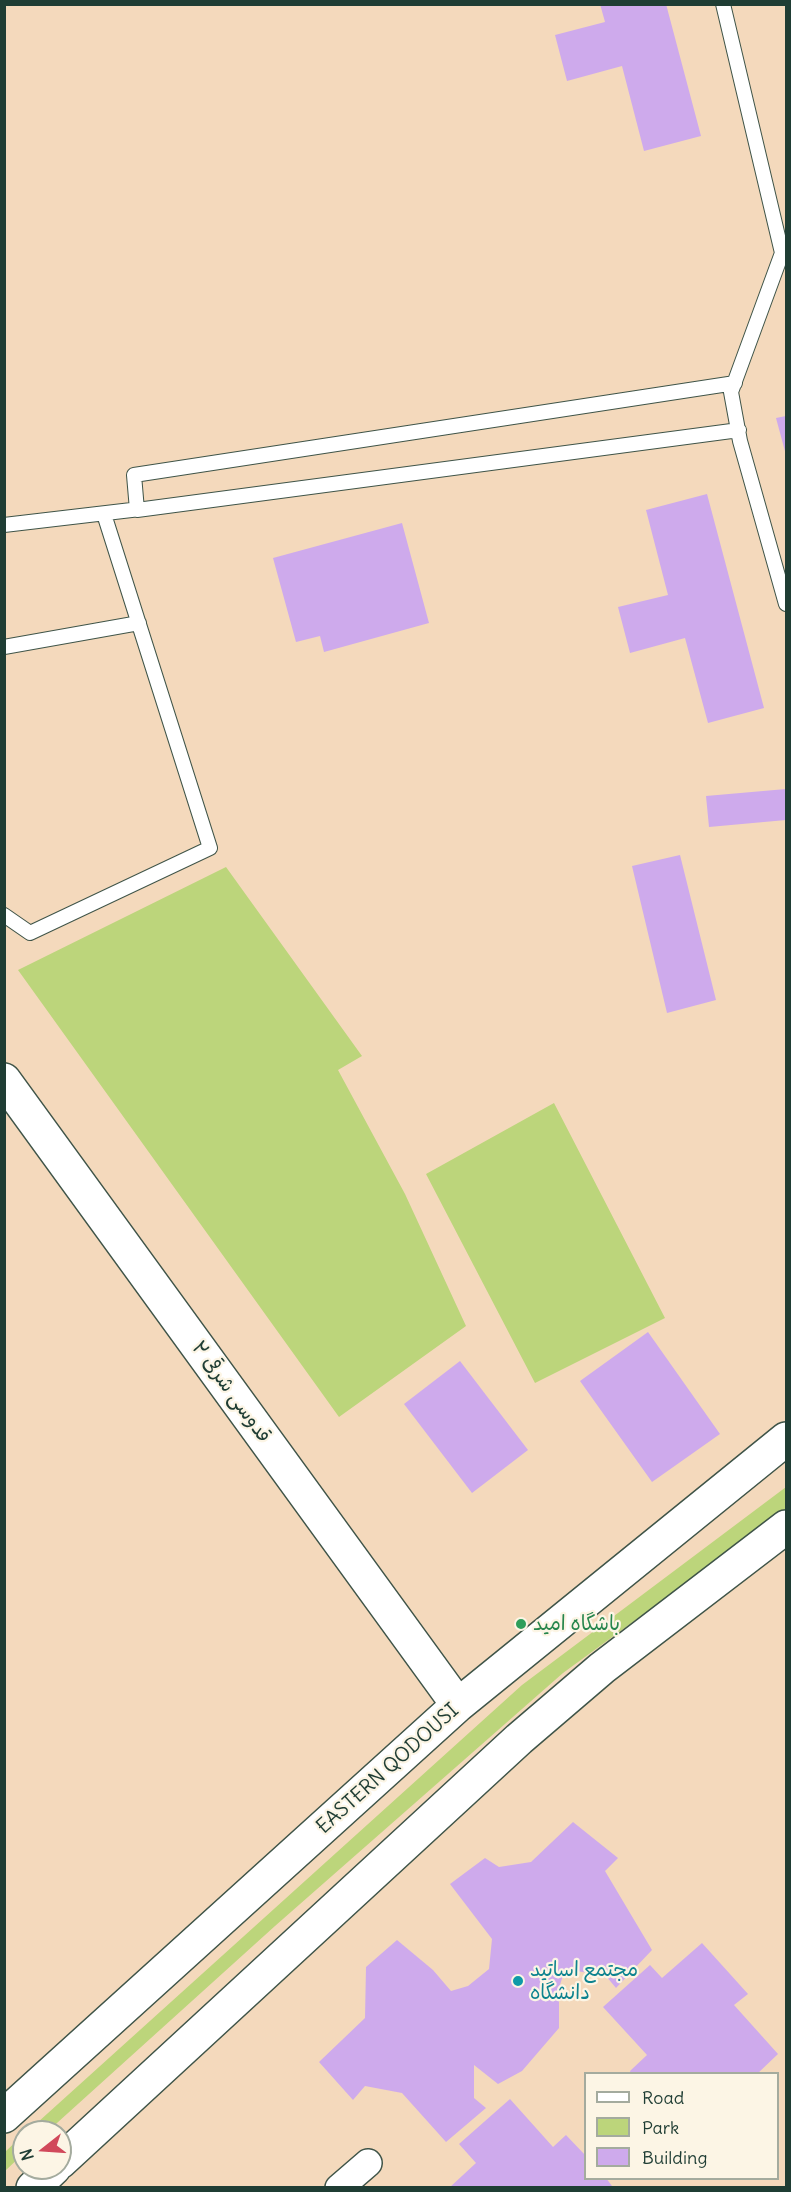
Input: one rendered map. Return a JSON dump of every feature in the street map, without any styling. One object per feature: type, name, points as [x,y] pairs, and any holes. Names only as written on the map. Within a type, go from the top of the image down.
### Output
[{"type":"main road","name":"قدوسی شرقی ۲","points":[[4,1080],[458,1705]]},
{"type":"main road","name":"EASTERN QODOUSI","points":[[4,2116],[458,1705],[786,1439]]},
{"type":"main road","points":[[72,2151],[519,1739],[602,1668],[786,1527]]},
{"type":"street","points":[[339,2187],[368,2163]]},
{"type":"lane","points":[[723,4],[782,253],[731,392],[786,604]]},
{"type":"lane","points":[[141,509],[137,510],[134,475],[735,383]]},
{"type":"lane","points":[[4,525],[104,514],[739,430]]},
{"type":"lane","points":[[4,915],[30,933],[210,848],[104,514]]},
{"type":"lane","points":[[4,647],[139,623]]},
{"type":"green space","points":[[226,867],[362,1056],[338,1070],[405,1194],[466,1326],[339,1417],[18,970]]},
{"type":"green space","points":[[554,1103],[665,1318],[535,1383],[426,1174]]},
{"type":"green space","points":[[786,1487],[786,1510],[563,1673],[275,1926],[60,2120],[40,2120],[522,1685]]},
{"type":"green space","points":[[12,2145],[12,2164],[5,2171],[5,2152]]},
{"type":"building","points":[[600,4],[666,4],[701,136],[644,151],[622,66],[567,81],[555,35],[605,22]]},
{"type":"building","points":[[786,416],[786,455],[776,418]]},
{"type":"building","points":[[707,494],[764,708],[708,723],[685,638],[630,653],[618,607],[668,595],[646,510]]},
{"type":"building","points":[[402,523],[429,623],[324,652],[320,636],[296,642],[273,558]]},
{"type":"building","points":[[786,789],[786,820],[709,827],[706,796]]},
{"type":"building","points":[[680,855],[716,1000],[667,1013],[632,866]]},
{"type":"building","points":[[648,1332],[720,1434],[652,1482],[580,1381]]},
{"type":"building","points":[[460,1361],[528,1450],[472,1493],[404,1404]]},
{"type":"building","name":"مجتمع اساتید دانشگاه","points":[[573,1822],[618,1858],[605,1871],[652,1950],[616,1988],[606,1976],[565,1969],[559,1988],[559,2028],[522,2071],[498,2084],[474,2065],[474,2098],[486,2108],[446,2142],[402,2093],[365,2086],[353,2100],[319,2062],[365,2018],[366,1967],[397,1940],[433,1970],[451,1991],[468,1986],[489,1969],[492,1939],[450,1884],[485,1858],[499,1867],[531,1862]]},
{"type":"building","points":[[702,1943],[748,1994],[734,2005],[778,2054],[759,2072],[630,2072],[647,2055],[603,2007],[650,1965],[662,1978]]},
{"type":"building","points":[[510,2099],[553,2147],[566,2135],[584,2154],[584,2180],[608,2180],[612,2186],[610,2188],[449,2188],[476,2163],[459,2144]]},
{"type":"place","name":"باشگاه امید","points":[[521,1624]]},
{"type":"place","name":"مجتمع اساتید دانشگاه","points":[[518,1981]]}]
